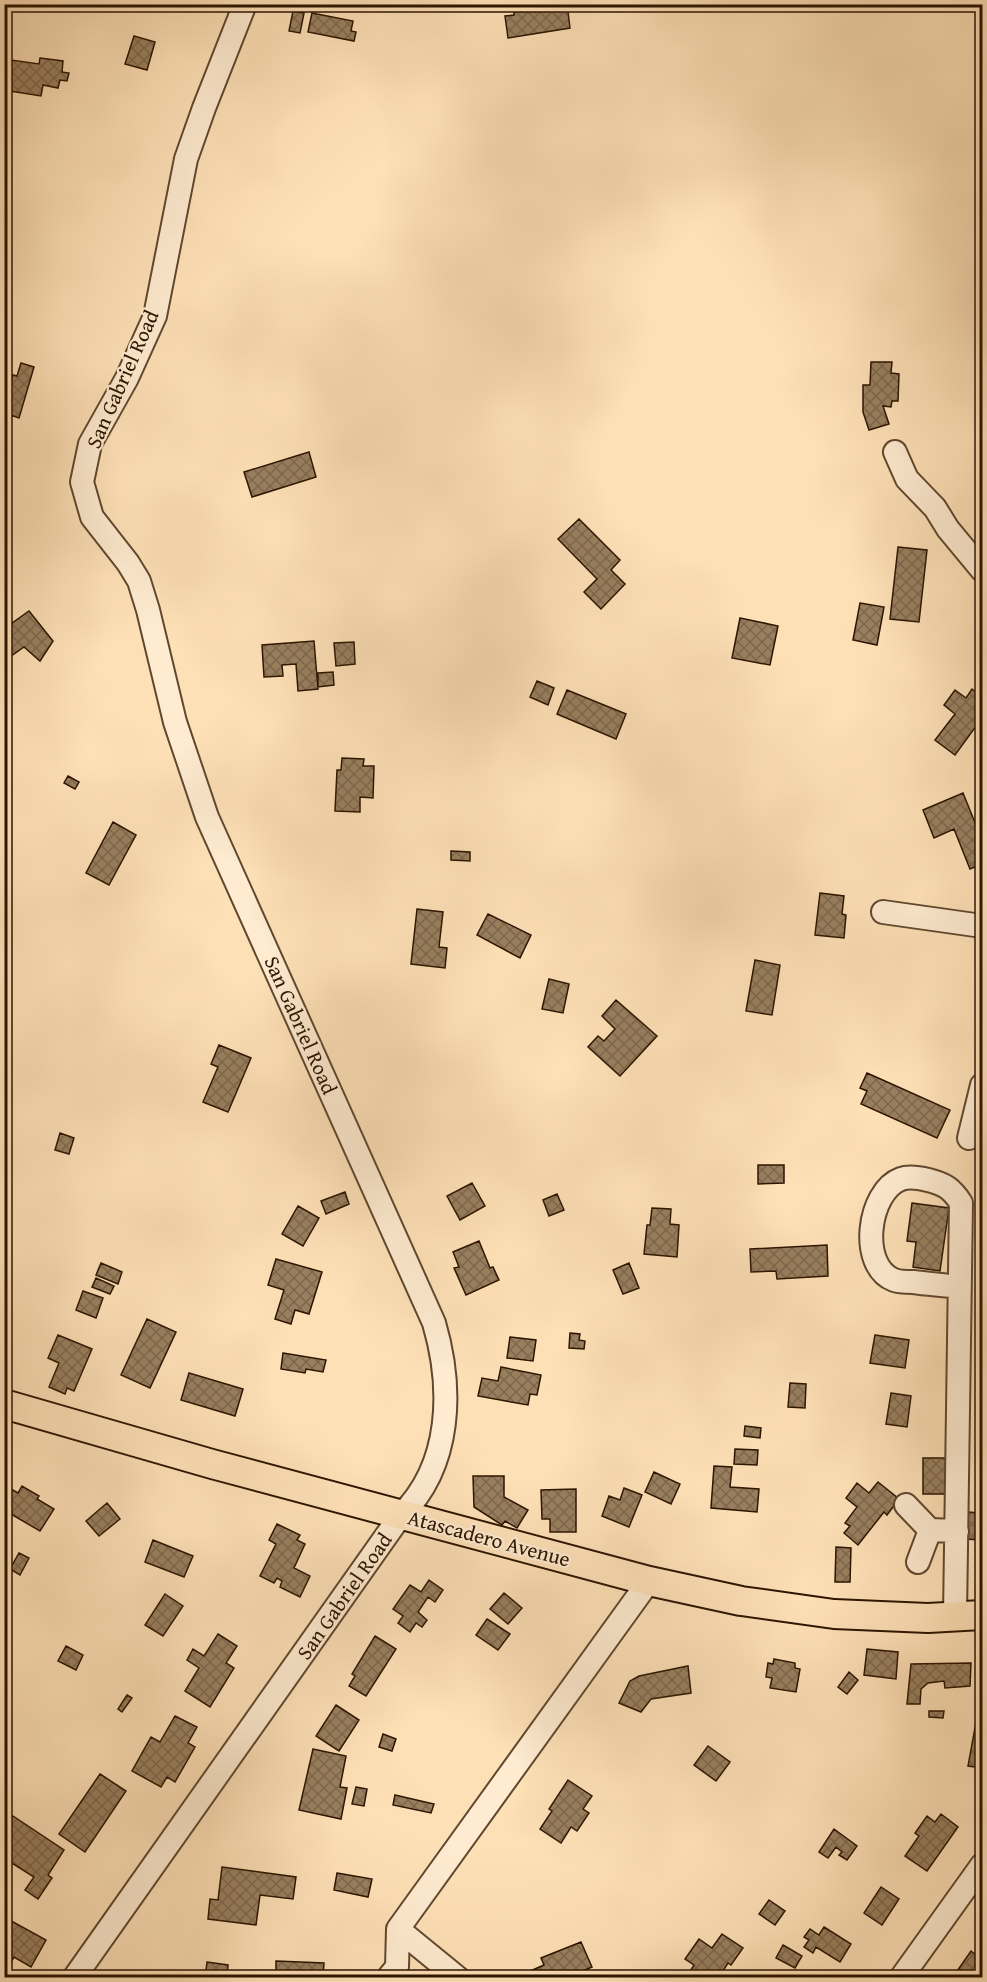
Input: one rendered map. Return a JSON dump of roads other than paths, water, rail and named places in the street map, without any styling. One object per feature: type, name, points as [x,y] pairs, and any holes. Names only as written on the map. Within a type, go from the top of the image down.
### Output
[{"type":"main road","name":"Atascadero Avenue","points":[[4,1404],[201,1461],[649,1581],[741,1601],[834,1614],[928,1618],[969,1616]]},
{"type":"street","name":"San Gabriel Road","points":[[74,1977],[401,1515],[417,1500],[432,1471],[442,1435],[445,1407],[445,1379],[436,1332],[422,1295],[207,817],[175,722],[139,581],[92,517],[82,482],[90,444],[127,378],[155,316],[186,159],[245,4]]},
{"type":"street","points":[[895,452],[907,479],[935,507],[948,528],[982,570]]},
{"type":"street","points":[[883,912],[982,926]]},
{"type":"street","points":[[969,1138],[982,1085]]},
{"type":"street","points":[[959,1287],[894,1280],[883,1273],[876,1262],[871,1232],[876,1208],[889,1186],[902,1178],[913,1177],[941,1184],[953,1191],[961,1203],[957,1531],[969,1616]]},
{"type":"street","points":[[906,1504],[930,1530],[957,1531]]},
{"type":"street","points":[[918,1562],[930,1530]]},
{"type":"street","points":[[388,1977],[397,1967],[398,1929],[649,1581]]},
{"type":"street","points":[[901,1977],[982,1865]]},
{"type":"street","points":[[398,1929],[458,1977]]}]
